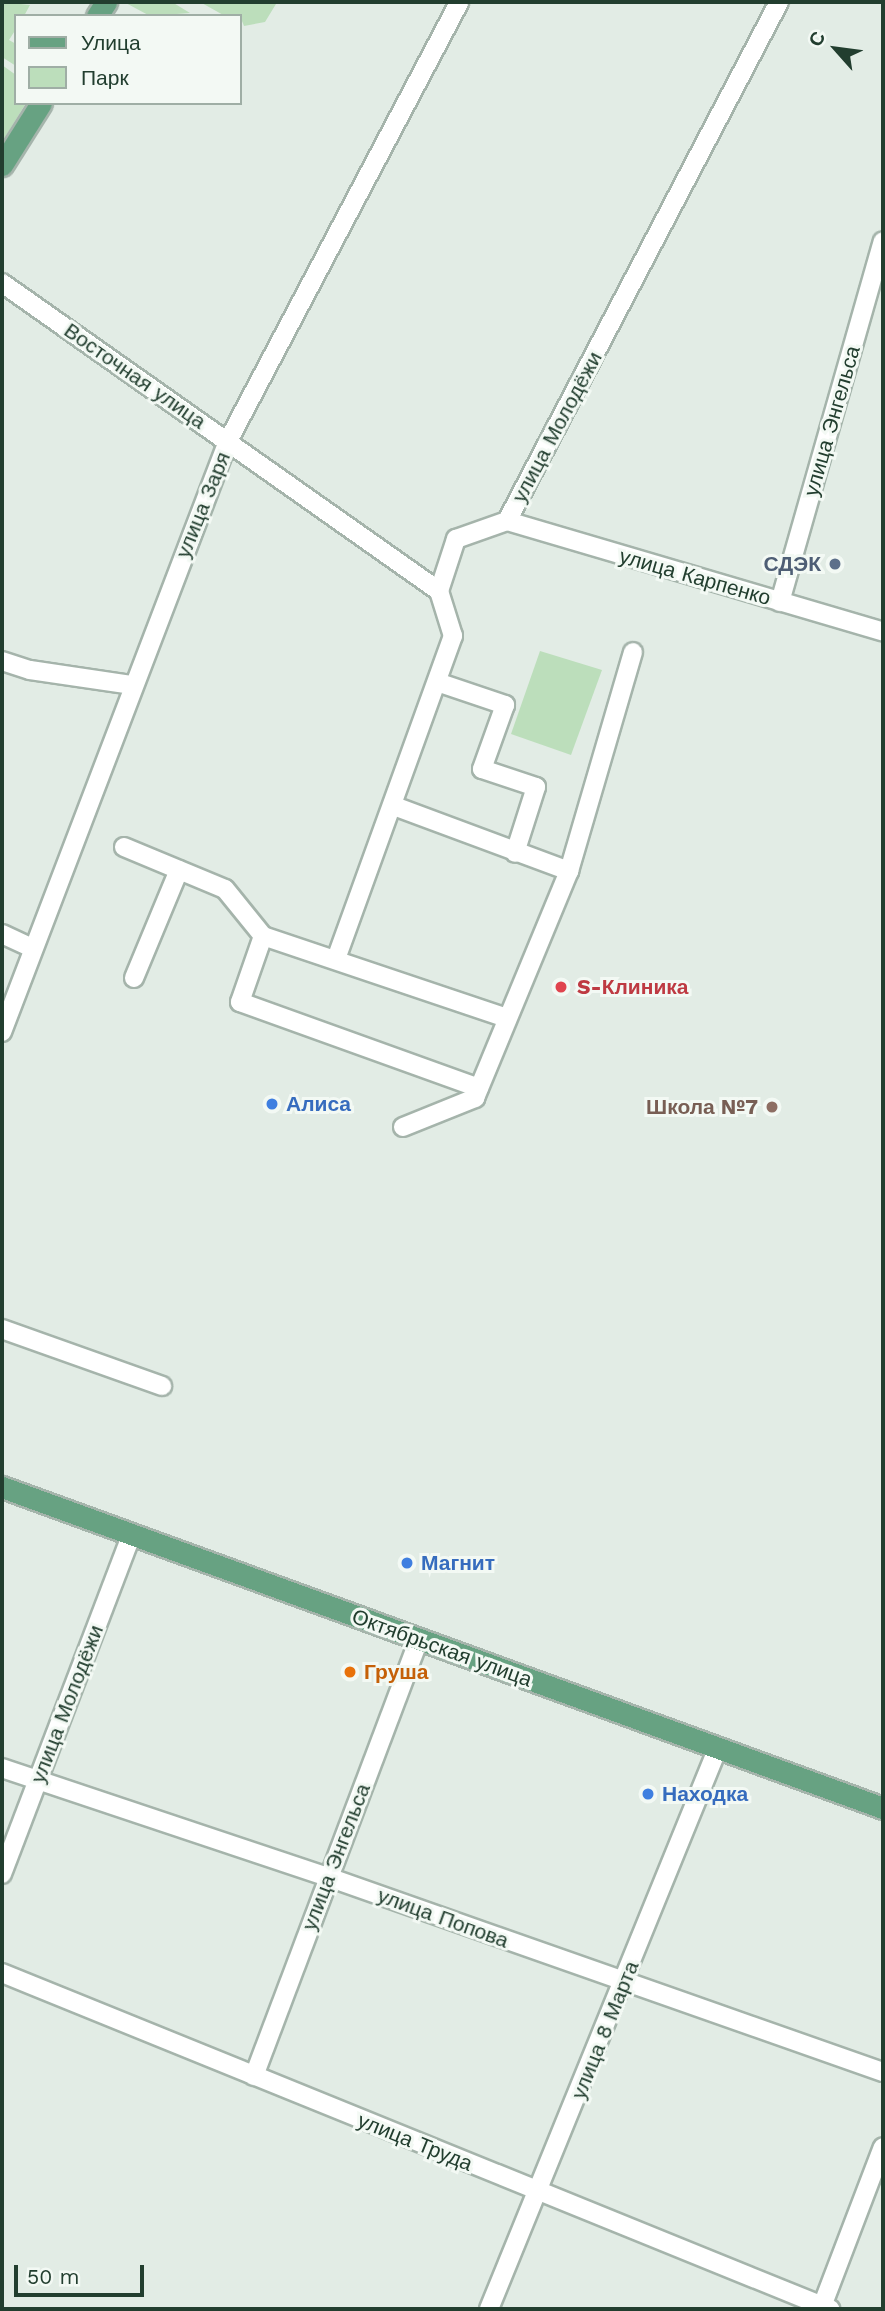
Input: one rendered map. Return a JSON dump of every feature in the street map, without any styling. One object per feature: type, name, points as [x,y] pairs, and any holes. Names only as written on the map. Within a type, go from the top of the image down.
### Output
[{"type":"main road","points":[[2,165],[40,105]]},
{"type":"main road","name":"Октябрьская улица","points":[[2,1487],[717,1750],[883,1808]]},
{"type":"street","name":"улица Заря","points":[[2,1032],[131,685],[228,441],[459,2]]},
{"type":"street","name":"улица Молодёжи","points":[[439,591],[456,538],[507,521],[779,2]]},
{"type":"street","name":"улица Энгельса","points":[[780,601],[883,241]]},
{"type":"street","name":"Восточная улица","points":[[2,283],[439,591]]},
{"type":"street","name":"улица Карпенко","points":[[507,521],[883,632]]},
{"type":"street","points":[[336,959],[394,806],[453,636],[439,591]]},
{"type":"street","points":[[403,1126],[475,1098],[569,871],[633,652]]},
{"type":"street","points":[[2,661],[30,670],[131,685]]},
{"type":"street","points":[[437,682],[505,705],[482,769],[536,788],[514,853]]},
{"type":"street","points":[[394,806],[514,853],[569,871]]},
{"type":"street","points":[[124,847],[225,890],[263,936],[506,1018]]},
{"type":"street","points":[[134,978],[179,870]]},
{"type":"street","points":[[2,934],[32,948]]},
{"type":"street","points":[[263,936],[240,1002],[478,1088]]},
{"type":"street","points":[[2,1329],[162,1387]]},
{"type":"street","name":"улица Молодёжи","points":[[2,1874],[132,1534]]},
{"type":"street","name":"улица Энгельса","points":[[254,2076],[419,1639]]},
{"type":"street","name":"улица 8 Марта","points":[[489,2309],[539,2193],[717,1750]]},
{"type":"street","name":"улица Попова","points":[[2,1768],[328,1877],[883,2072]]},
{"type":"street","name":"улица Труда","points":[[2,1973],[824,2308]]},
{"type":"street","points":[[824,2308],[883,2147]]},
{"type":"green space","points":[[2,2],[30,5],[25,14],[14,14],[14,32],[9,40],[14,43],[14,65],[2,57]]},
{"type":"green space","points":[[124,2],[172,2],[190,13],[177,14],[146,14]]},
{"type":"green space","points":[[200,2],[276,4],[265,22],[244,26],[242,14],[221,14]]},
{"type":"green space","points":[[2,65],[14,74],[14,105],[25,105],[2,142]]},
{"type":"green space","points":[[540,651],[602,670],[571,755],[511,734]]},
{"type":"place","name":"СДЭК","points":[[835,564]]},
{"type":"place","name":"S-Клиника","points":[[561,987]]},
{"type":"place","name":"Алиса","points":[[272,1104]]},
{"type":"place","name":"Школа №7","points":[[772,1107]]},
{"type":"place","name":"Магнит","points":[[407,1563]]},
{"type":"place","name":"Груша","points":[[350,1672]]},
{"type":"place","name":"Находка","points":[[648,1794]]}]
